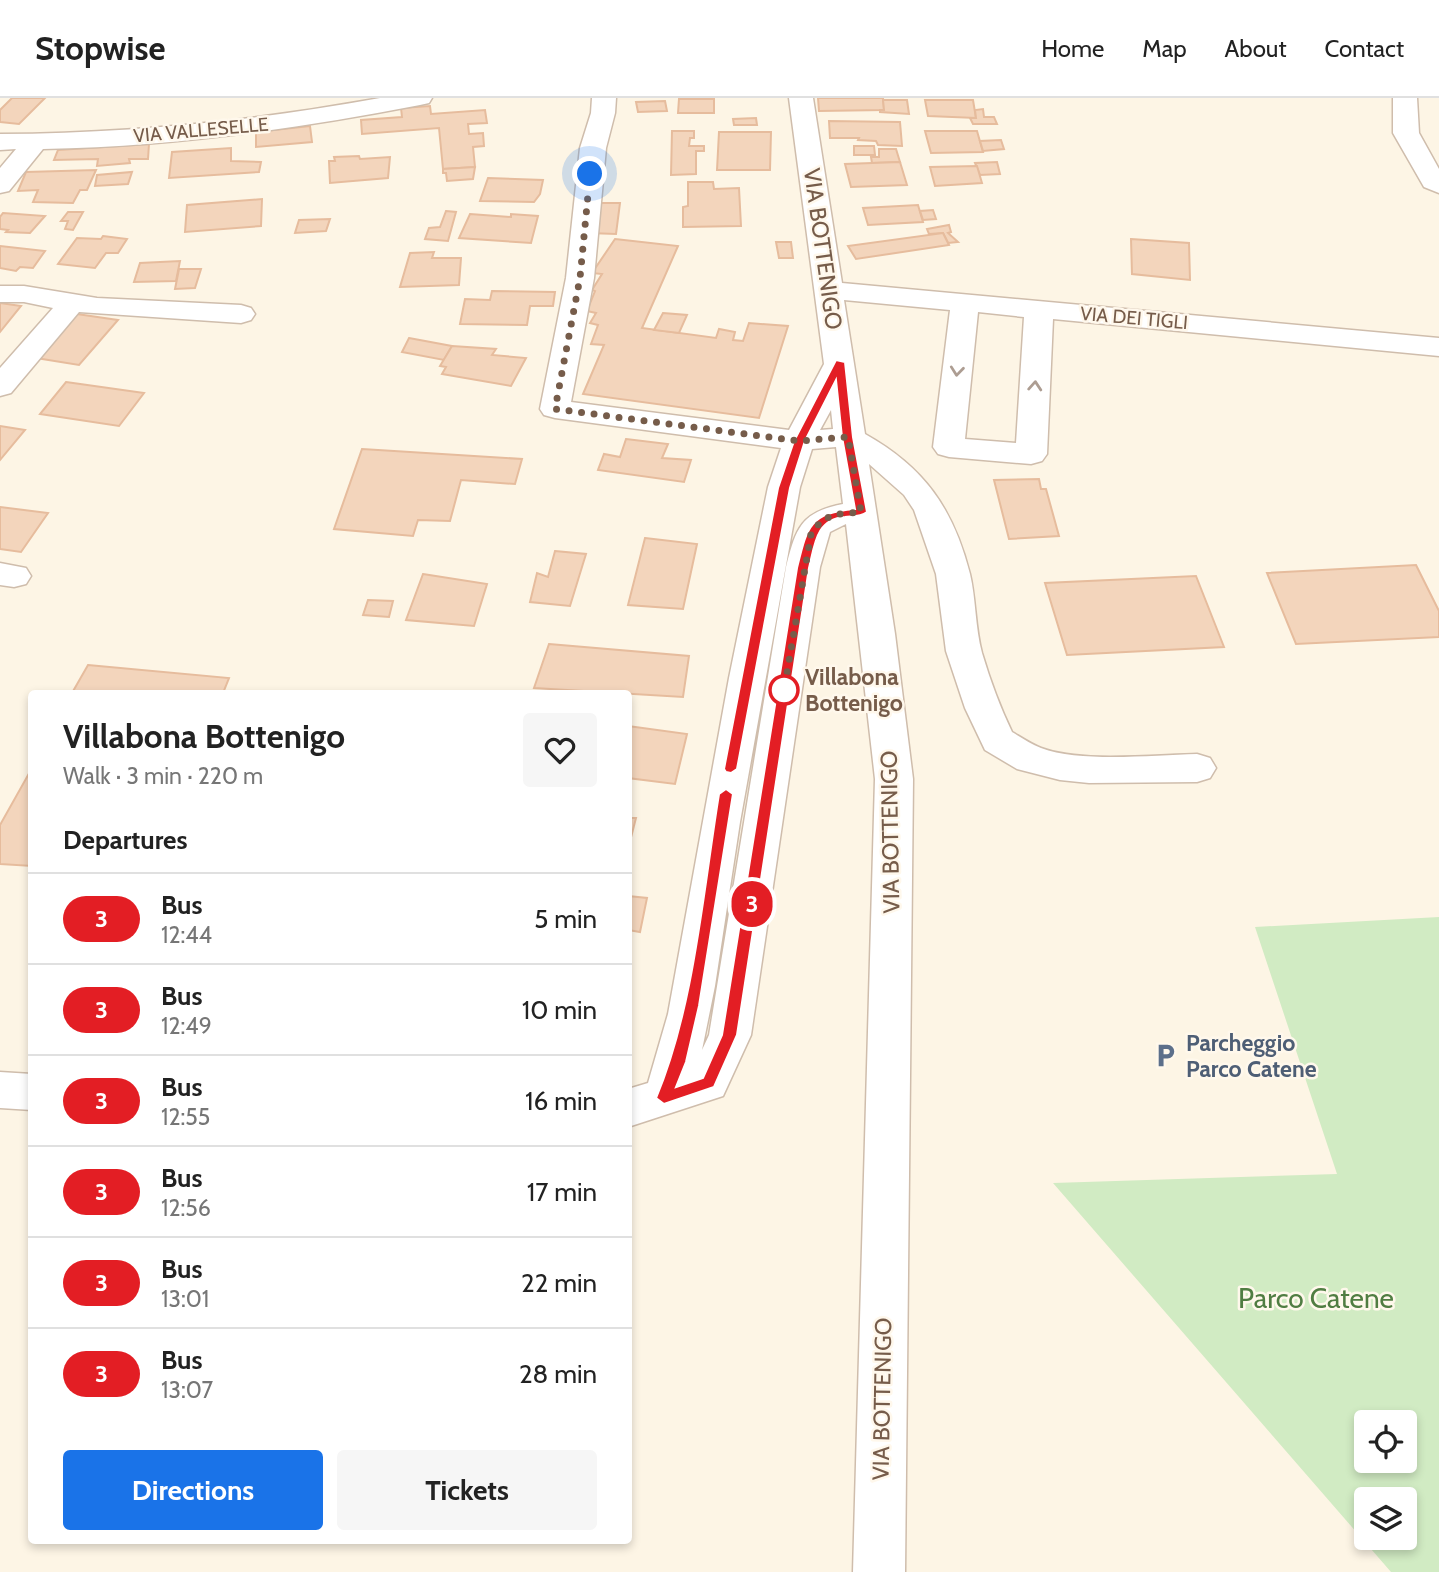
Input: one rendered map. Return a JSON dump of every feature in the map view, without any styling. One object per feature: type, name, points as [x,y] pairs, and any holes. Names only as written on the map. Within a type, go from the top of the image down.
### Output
[{"type":"street","name":"VIA VALLESELLE","points":[[0,142],[35,142],[274,124],[420,98]]},
{"type":"street","points":[[604,98],[603,113],[593,148],[580,278],[555,409],[799,441],[848,437],[876,453],[915,488],[930,508],[953,574],[964,651],[983,708],[998,741],[1030,759],[1060,766],[1090,769],[1197,768]]},
{"type":"street","name":"VIA BOTTENIGO","points":[[801,98],[840,362],[848,437],[861,512],[894,779],[879,1572]]},
{"type":"street","points":[[1405,98],[1406,133],[1433,181],[1439,185]]},
{"type":"street","points":[[0,185],[35,142]]},
{"type":"street","name":"VIA DEI TIGLI","points":[[829,290],[1439,347]]},
{"type":"street","points":[[0,293],[24,294],[97,307],[241,314]]},
{"type":"street","points":[[0,387],[72,303]]},
{"type":"street","points":[[964,303],[949,447],[1031,454],[1039,310]]},
{"type":"street","points":[[646,1103],[679,1062],[692,1006],[712,872],[784,488],[799,441],[840,362]]},
{"type":"street","points":[[646,1103],[708,1083],[730,1035],[803,568],[811,534],[820,520],[836,514],[861,512]]},
{"type":"street","points":[[0,1090],[28,1092]]},
{"type":"green space","name":"Parco Catene","points":[[1439,917],[1439,1572],[1391,1572],[1372,1550],[1417,1550],[1417,1487],[1354,1487],[1354,1529],[1053,1183],[1337,1174],[1255,927]]},
{"type":"building","points":[[12,98],[45,98],[19,124],[0,122],[0,110]]},
{"type":"building","points":[[818,98],[883,98],[884,110],[819,111]]},
{"type":"building","points":[[679,99],[714,99],[714,113],[678,113]]},
{"type":"building","points":[[883,100],[907,100],[909,114],[880,112],[884,110]]},
{"type":"building","points":[[925,100],[973,100],[976,118],[928,116]]},
{"type":"building","points":[[665,101],[667,111],[638,112],[636,102]]},
{"type":"building","points":[[430,106],[431,114],[485,110],[487,123],[468,124],[469,134],[483,133],[484,146],[473,147],[475,167],[443,169],[439,128],[362,134],[361,120],[402,117],[401,108]]},
{"type":"building","points":[[983,109],[984,117],[994,117],[997,124],[973,124],[970,118],[976,118],[975,110]]},
{"type":"building","points":[[756,118],[757,125],[734,125],[733,119]]},
{"type":"building","points":[[829,121],[900,122],[902,146],[878,145],[876,141],[858,140],[859,138],[830,138]]},
{"type":"building","points":[[310,126],[312,142],[256,147],[256,132]]},
{"type":"building","points":[[672,131],[694,131],[694,138],[690,138],[689,146],[704,146],[704,151],[696,151],[696,174],[671,175]]},
{"type":"building","points":[[925,131],[977,131],[983,152],[931,153]]},
{"type":"building","points":[[719,132],[771,132],[770,170],[717,170]]},
{"type":"building","points":[[1001,140],[1004,149],[983,151],[980,141]]},
{"type":"building","points":[[149,144],[148,159],[129,159],[130,163],[97,166],[98,159],[54,160],[58,150]]},
{"type":"building","points":[[854,146],[874,146],[875,155],[854,155]]},
{"type":"building","points":[[231,148],[231,161],[261,162],[259,172],[169,178],[172,152]]},
{"type":"building","points":[[879,149],[896,149],[900,162],[872,163],[871,157],[879,157]]},
{"type":"building","points":[[359,156],[360,159],[390,157],[388,178],[330,183],[329,161],[335,161],[334,157]]},
{"type":"building","points":[[900,162],[907,185],[851,187],[845,164]]},
{"type":"building","points":[[997,162],[1000,174],[980,175],[975,163]]},
{"type":"building","points":[[977,166],[982,183],[935,186],[930,167]]},
{"type":"building","points":[[475,167],[473,179],[447,181],[446,173],[443,173],[443,169]]},
{"type":"building","points":[[96,170],[87,190],[80,190],[73,203],[33,202],[38,190],[18,191],[26,172]]},
{"type":"building","points":[[132,172],[128,184],[95,186],[97,175]]},
{"type":"building","points":[[488,178],[543,180],[540,194],[534,202],[480,201]]},
{"type":"building","points":[[688,182],[713,182],[714,189],[739,188],[741,226],[683,227],[683,207],[688,206]]},
{"type":"building","points":[[262,199],[261,226],[185,232],[187,205]]},
{"type":"building","points":[[593,203],[620,203],[616,234],[589,233]]},
{"type":"building","points":[[918,205],[923,222],[868,225],[863,208]]},
{"type":"building","points":[[933,210],[936,219],[923,220],[920,211]]},
{"type":"building","points":[[446,211],[456,212],[448,241],[425,239],[429,228],[440,227]]},
{"type":"building","points":[[68,212],[83,212],[73,230],[65,229],[68,221],[61,221]]},
{"type":"building","points":[[3,213],[45,216],[30,233],[6,232],[8,230],[0,229],[0,217]]},
{"type":"building","points":[[470,214],[538,216],[531,243],[459,238]]},
{"type":"building","points":[[330,219],[326,231],[295,233],[299,220]]},
{"type":"building","points":[[949,225],[951,232],[948,233],[958,242],[948,243],[943,233],[929,234],[927,229]]},
{"type":"building","points":[[943,233],[949,245],[856,259],[848,246]]},
{"type":"building","points":[[103,236],[127,239],[118,253],[106,253],[95,268],[58,264],[77,238],[101,239]]},
{"type":"building","points":[[615,239],[678,246],[642,328],[716,338],[719,329],[735,332],[733,340],[743,341],[749,323],[788,326],[759,418],[583,394],[604,345],[591,344],[598,325],[590,323],[596,313],[587,311],[595,291],[592,290],[602,274],[592,273]]},
{"type":"building","points":[[1131,239],[1189,243],[1190,280],[1132,274]]},
{"type":"building","points":[[776,242],[791,242],[793,258],[779,258]]},
{"type":"building","points":[[0,246],[45,251],[33,268],[20,267],[16,271],[0,268]]},
{"type":"building","points":[[434,252],[432,258],[461,258],[459,285],[400,287],[410,253]]},
{"type":"building","points":[[180,261],[176,281],[134,282],[140,263]]},
{"type":"building","points":[[179,269],[201,269],[195,288],[175,289]]},
{"type":"building","points":[[492,291],[555,292],[553,306],[530,306],[527,325],[460,324],[465,299],[490,300]]},
{"type":"building","points":[[0,303],[21,306],[0,332]]},
{"type":"building","points":[[70,313],[118,320],[79,365],[30,357]]},
{"type":"building","points":[[663,313],[687,315],[679,333],[654,330]]},
{"type":"building","points":[[409,338],[452,346],[444,360],[402,352]]},
{"type":"building","points":[[452,346],[496,349],[492,355],[526,358],[511,386],[442,374],[446,367],[440,366]]},
{"type":"building","points":[[66,382],[144,393],[119,426],[40,414]]},
{"type":"building","points":[[0,426],[25,430],[0,460]]},
{"type":"building","points":[[626,439],[668,444],[662,458],[691,460],[684,482],[598,470],[604,454],[620,457]]},
{"type":"building","points":[[362,449],[522,459],[515,484],[461,480],[450,521],[418,520],[413,536],[334,529]]},
{"type":"building","points":[[1039,479],[1041,489],[1046,489],[1059,536],[1009,539],[994,480]]},
{"type":"building","points":[[0,507],[48,513],[21,552],[0,549]]},
{"type":"building","points":[[645,538],[697,544],[683,609],[628,605]]},
{"type":"building","points":[[555,551],[586,554],[570,606],[530,602],[537,573],[548,577]]},
{"type":"building","points":[[1416,565],[1439,611],[1439,637],[1296,644],[1267,573]]},
{"type":"building","points":[[423,574],[487,584],[474,626],[406,620]]},
{"type":"building","points":[[1196,576],[1224,647],[1067,655],[1045,583]]},
{"type":"building","points":[[368,600],[393,601],[389,617],[363,615]]},
{"type":"building","points":[[549,644],[689,656],[683,697],[632,694],[632,690],[534,688]]},
{"type":"building","points":[[88,665],[229,678],[224,690],[74,690]]},
{"type":"building","points":[[632,727],[687,734],[675,784],[632,779]]},
{"type":"building","points":[[28,775],[28,866],[0,864],[0,825]]},
{"type":"building","points":[[632,818],[636,818],[632,834]]},
{"type":"building","points":[[632,896],[647,898],[640,932],[632,931]]},
{"type":"bus line","name":"3","points":[[726,794],[692,1006],[679,1062],[664,1098],[708,1083],[730,1035],[803,568],[811,534],[820,520],[836,514],[861,512],[848,437],[840,362],[810,425],[799,441],[784,488],[731,769]]},
{"type":"place","name":"Villabona Bottenigo","points":[[784,690]]},
{"type":"place","name":"Parcheggio Parco Catene","points":[[1166,1056]]},
{"type":"route","points":[[590,174],[580,278],[555,409],[799,441],[848,437],[861,512],[836,514],[820,520],[811,534],[784,690]]}]
